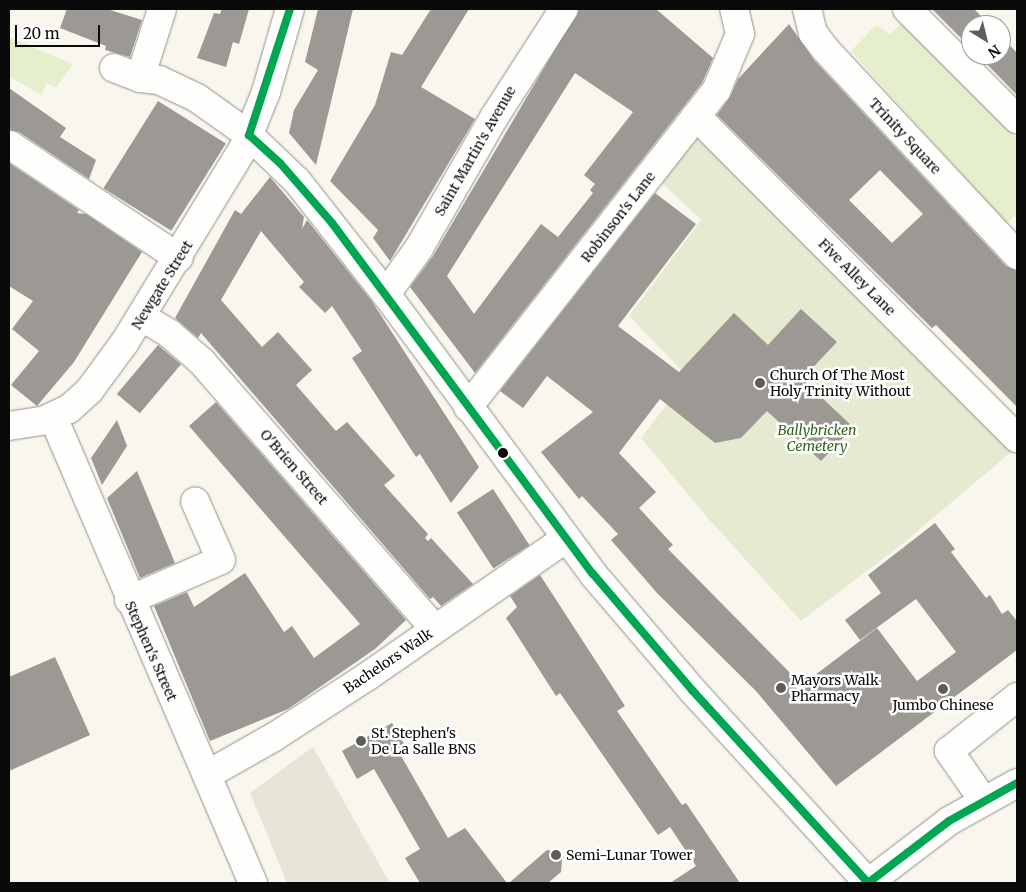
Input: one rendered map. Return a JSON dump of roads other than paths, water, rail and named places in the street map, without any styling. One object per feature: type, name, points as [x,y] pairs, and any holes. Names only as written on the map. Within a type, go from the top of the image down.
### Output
[{"type":"street","points":[[140,78],[162,9]]},
{"type":"street","name":"Newgate Street","points":[[9,426],[53,417],[69,410],[90,391],[142,317],[228,177],[249,135],[290,9]]},
{"type":"street","name":"Saint Martin's Avenue","points":[[386,294],[419,248],[498,111],[564,9]]},
{"type":"street","name":"Trinity Square","points":[[807,9],[813,33],[825,49],[1015,249]]},
{"type":"street","points":[[907,9],[1017,119]]},
{"type":"street","name":"Robinson's Lane","points":[[468,407],[720,84],[724,65],[738,42],[735,12]]},
{"type":"street","points":[[114,68],[140,78],[158,80],[197,98],[249,135],[297,181],[386,294],[565,540],[669,664],[868,883],[949,821],[1017,783]]},
{"type":"street","name":"Five Alley Lane","points":[[696,116],[1017,438]]},
{"type":"street","points":[[10,145],[179,258]]},
{"type":"street","name":"O'Brien Street","points":[[142,317],[170,334],[202,362],[436,629]]},
{"type":"street","name":"Stephen's Street","points":[[53,417],[129,600],[253,883]]},
{"type":"street","points":[[129,600],[221,560],[195,501]]},
{"type":"street","name":"Bachelors Walk","points":[[207,775],[304,718],[565,540]]},
{"type":"street","points":[[984,800],[949,751],[1017,697]]},
{"type":"place","name":"Church Of The Most Holy Trinity Without","points":[[760,383]]},
{"type":"place","name":"Mayors Walk Pharmacy","points":[[781,688]]},
{"type":"place","name":"Jumbo Chinese","points":[[943,689]]},
{"type":"place","name":"St. Stephen's De La Salle BNS","points":[[361,741]]},
{"type":"place","name":"Semi-Lunar Tower","points":[[556,855]]},
{"type":"park label","name":"Ballybricken Cemetery","points":[[817,438]]}]
